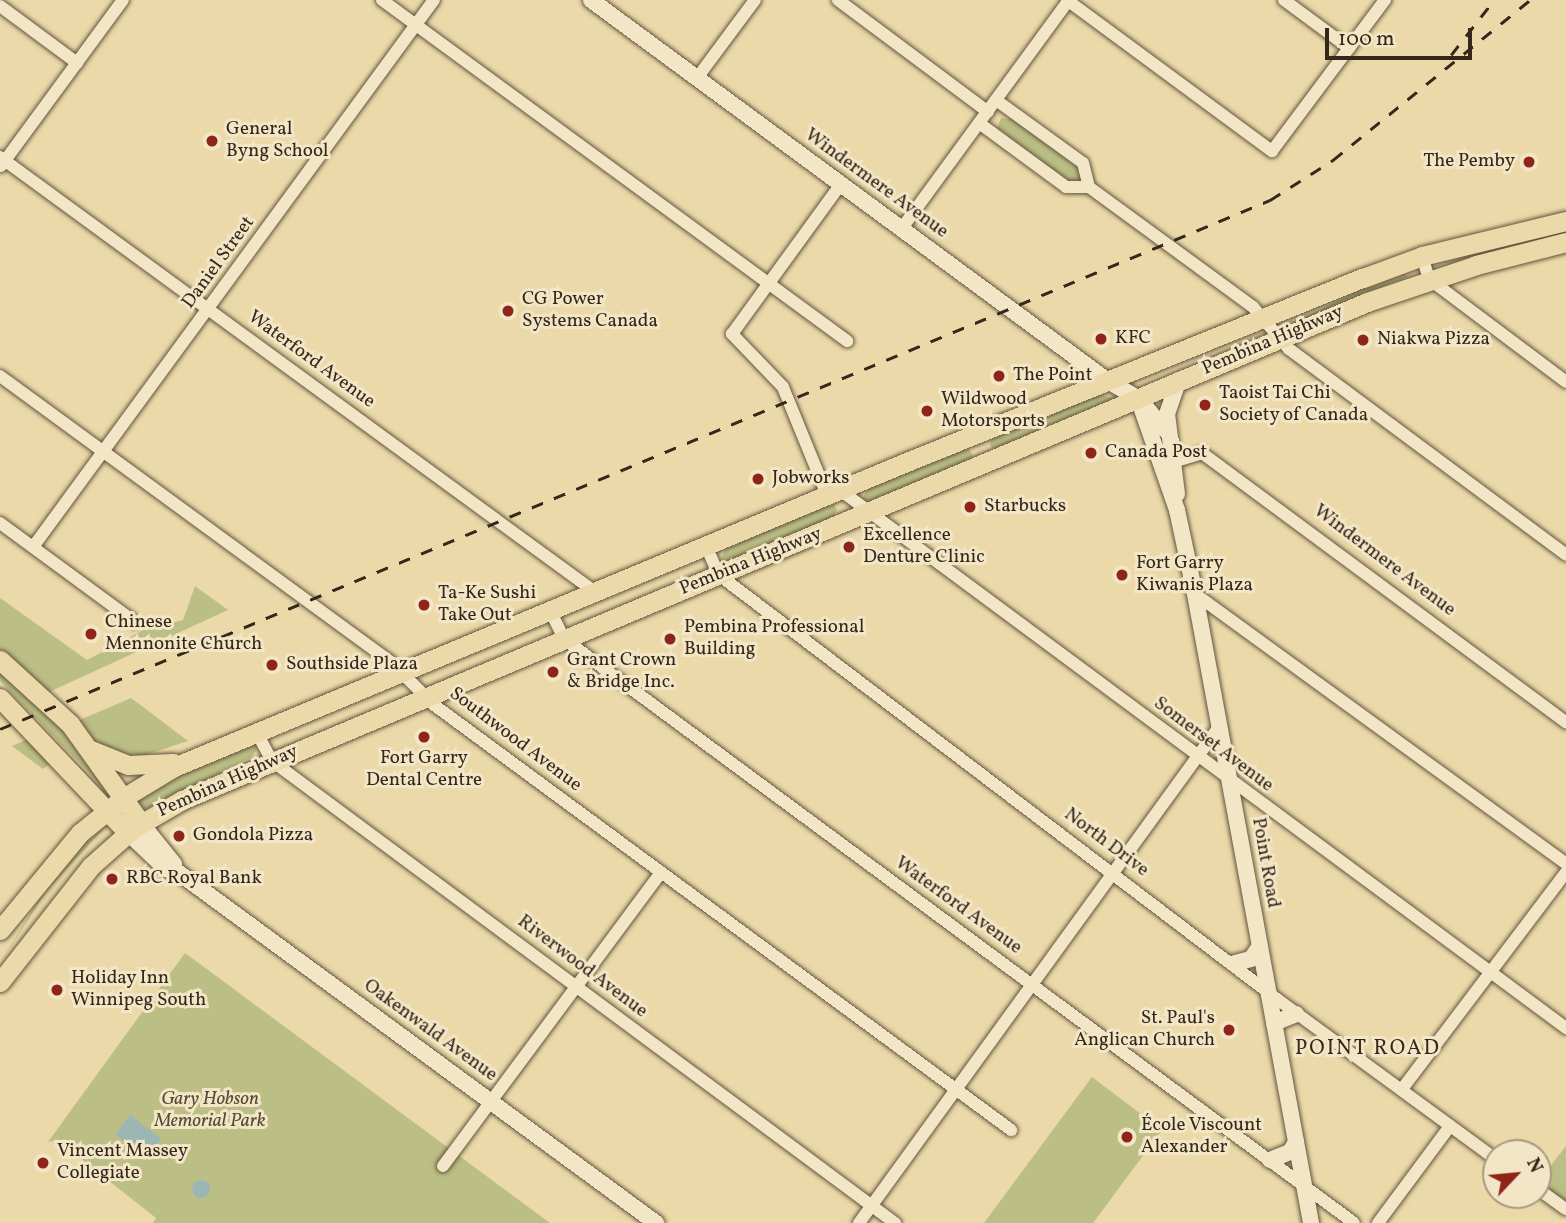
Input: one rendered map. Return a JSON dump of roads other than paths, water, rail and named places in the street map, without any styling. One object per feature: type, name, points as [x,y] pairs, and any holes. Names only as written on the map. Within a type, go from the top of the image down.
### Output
[{"type":"main road","name":"Pembina Highway","points":[[0,930],[71,841],[123,798],[185,762],[834,492],[1422,256],[1566,221]]},
{"type":"main road","name":"Pembina Highway","points":[[0,982],[80,878],[134,828],[272,761],[1278,339],[1429,279],[1566,242]]},
{"type":"main road","points":[[1138,398],[1170,358]]},
{"type":"main road","points":[[0,660],[41,694],[88,748],[123,798],[134,828]]},
{"type":"main road","points":[[0,698],[106,811],[134,828]]},
{"type":"main road","points":[[88,748],[128,765],[185,762]]},
{"type":"main road","points":[[71,841],[83,807],[77,780]]},
{"type":"street","points":[[2,161],[123,0]]},
{"type":"street","points":[[382,0],[846,341]]},
{"type":"street","name":"Daniel Street","points":[[33,547],[434,0]]},
{"type":"street","name":"Windermere Avenue","points":[[591,0],[1108,381],[1138,398]]},
{"type":"street","points":[[697,78],[755,0]]},
{"type":"street","points":[[838,0],[988,112]]},
{"type":"street","points":[[902,228],[1068,0],[1272,151],[1385,0]]},
{"type":"street","points":[[1284,0],[1349,48]]},
{"type":"street","points":[[0,6],[77,63]]},
{"type":"street","points":[[996,100],[1083,163],[1089,187]]},
{"type":"street","points":[[979,123],[1066,187],[1089,187],[1265,318],[1278,339],[1566,555]]},
{"type":"street","name":"Waterford Avenue","points":[[2,161],[209,308],[595,592]]},
{"type":"street","points":[[834,492],[783,387],[732,334],[841,184]]},
{"type":"street","points":[[1422,256],[1429,279],[1566,382]]},
{"type":"street","name":"Southwood Avenue","points":[[0,376],[403,672],[425,697],[956,1092],[1011,1130]]},
{"type":"street","name":"Point Road","points":[[1179,380],[1169,400],[1169,434],[1177,510],[1195,594],[1311,1223]]},
{"type":"street","points":[[1138,398],[1169,434]]},
{"type":"street","name":"Point Road","points":[[1138,398],[1177,510]]},
{"type":"street","points":[[1156,452],[1173,462]]},
{"type":"street","name":"Windermere Avenue","points":[[1173,462],[1202,453],[1566,722]]},
{"type":"street","name":"Somerset Avenue","points":[[834,492],[868,513],[1229,782],[1566,1028]]},
{"type":"street","points":[[0,523],[135,622]]},
{"type":"street","name":"North Drive","points":[[706,546],[719,575],[1268,988],[1296,1014],[1482,1149]]},
{"type":"street","points":[[1195,594],[1566,864]]},
{"type":"street","name":"Waterford Avenue","points":[[550,610],[564,639],[1354,1223]]},
{"type":"street","points":[[859,1223],[1219,727]]},
{"type":"street","name":"Riverwood Avenue","points":[[257,733],[272,761],[895,1223]]},
{"type":"street","name":"Oakenwald Avenue","points":[[134,828],[179,873],[656,1223]]},
{"type":"street","points":[[443,1166],[661,872]]},
{"type":"street","points":[[1402,1089],[1566,872]]},
{"type":"street","points":[[1235,963],[1251,959],[1259,947]]},
{"type":"street","points":[[1273,1023],[1296,1014]]},
{"type":"street","points":[[1378,1223],[1450,1126]]},
{"type":"street","points":[[1270,1160],[1290,1152],[1296,1142]]},
{"type":"water","points":[[130,1115],[161,1138],[147,1158],[116,1134]]},
{"type":"water","points":[[197,1180],[205,1180],[210,1189],[208,1196],[197,1198],[192,1193],[192,1185]]},
{"type":"railway","points":[[1451,55],[1494,0]]},
{"type":"railway","points":[[0,729],[1270,200],[1333,160],[1530,0]]},
{"type":"place","name":"General Byng School","points":[[212,141]]},
{"type":"place","name":"The Pemby","points":[[1529,162]]},
{"type":"place","name":"CG Power Systems Canada","points":[[508,311]]},
{"type":"place","name":"KFC","points":[[1101,339]]},
{"type":"place","name":"Niakwa Pizza","points":[[1363,340]]},
{"type":"place","name":"The Point","points":[[999,376]]},
{"type":"place","name":"Taoist Tai Chi Society of Canada","points":[[1205,405]]},
{"type":"place","name":"Wildwood Motorsports","points":[[927,411]]},
{"type":"place","name":"Canada Post","points":[[1091,453]]},
{"type":"place","name":"Jobworks","points":[[758,479]]},
{"type":"place","name":"Starbucks","points":[[970,507]]},
{"type":"place","name":"Excellence Denture Clinic","points":[[849,547]]},
{"type":"place","name":"Fort Garry Kiwanis Plaza","points":[[1122,575]]},
{"type":"place","name":"Ta-Ke Sushi Take Out","points":[[424,605]]},
{"type":"place","name":"Chinese Mennonite Church","points":[[91,634]]},
{"type":"place","name":"Pembina Professional Building","points":[[670,639]]},
{"type":"place","name":"Southside Plaza","points":[[272,665]]},
{"type":"place","name":"Grant Crown & Bridge Inc.","points":[[553,672]]},
{"type":"place","name":"Fort Garry Dental Centre","points":[[424,737]]},
{"type":"place","name":"Gondola Pizza","points":[[179,836]]},
{"type":"place","name":"RBC Royal Bank","points":[[112,879]]},
{"type":"place","name":"Holiday Inn Winnipeg South","points":[[57,990]]},
{"type":"place","name":"St. Paul's Anglican Church","points":[[1229,1030]]},
{"type":"place","name":"École Viscount Alexander","points":[[1127,1137]]},
{"type":"place","name":"Vincent Massey Collegiate","points":[[43,1163]]},
{"type":"district","name":"POINT ROAD","points":[[1368,1049]]},
{"type":"park label","name":"Gary Hobson Memorial Park","points":[[210,1111]]}]
